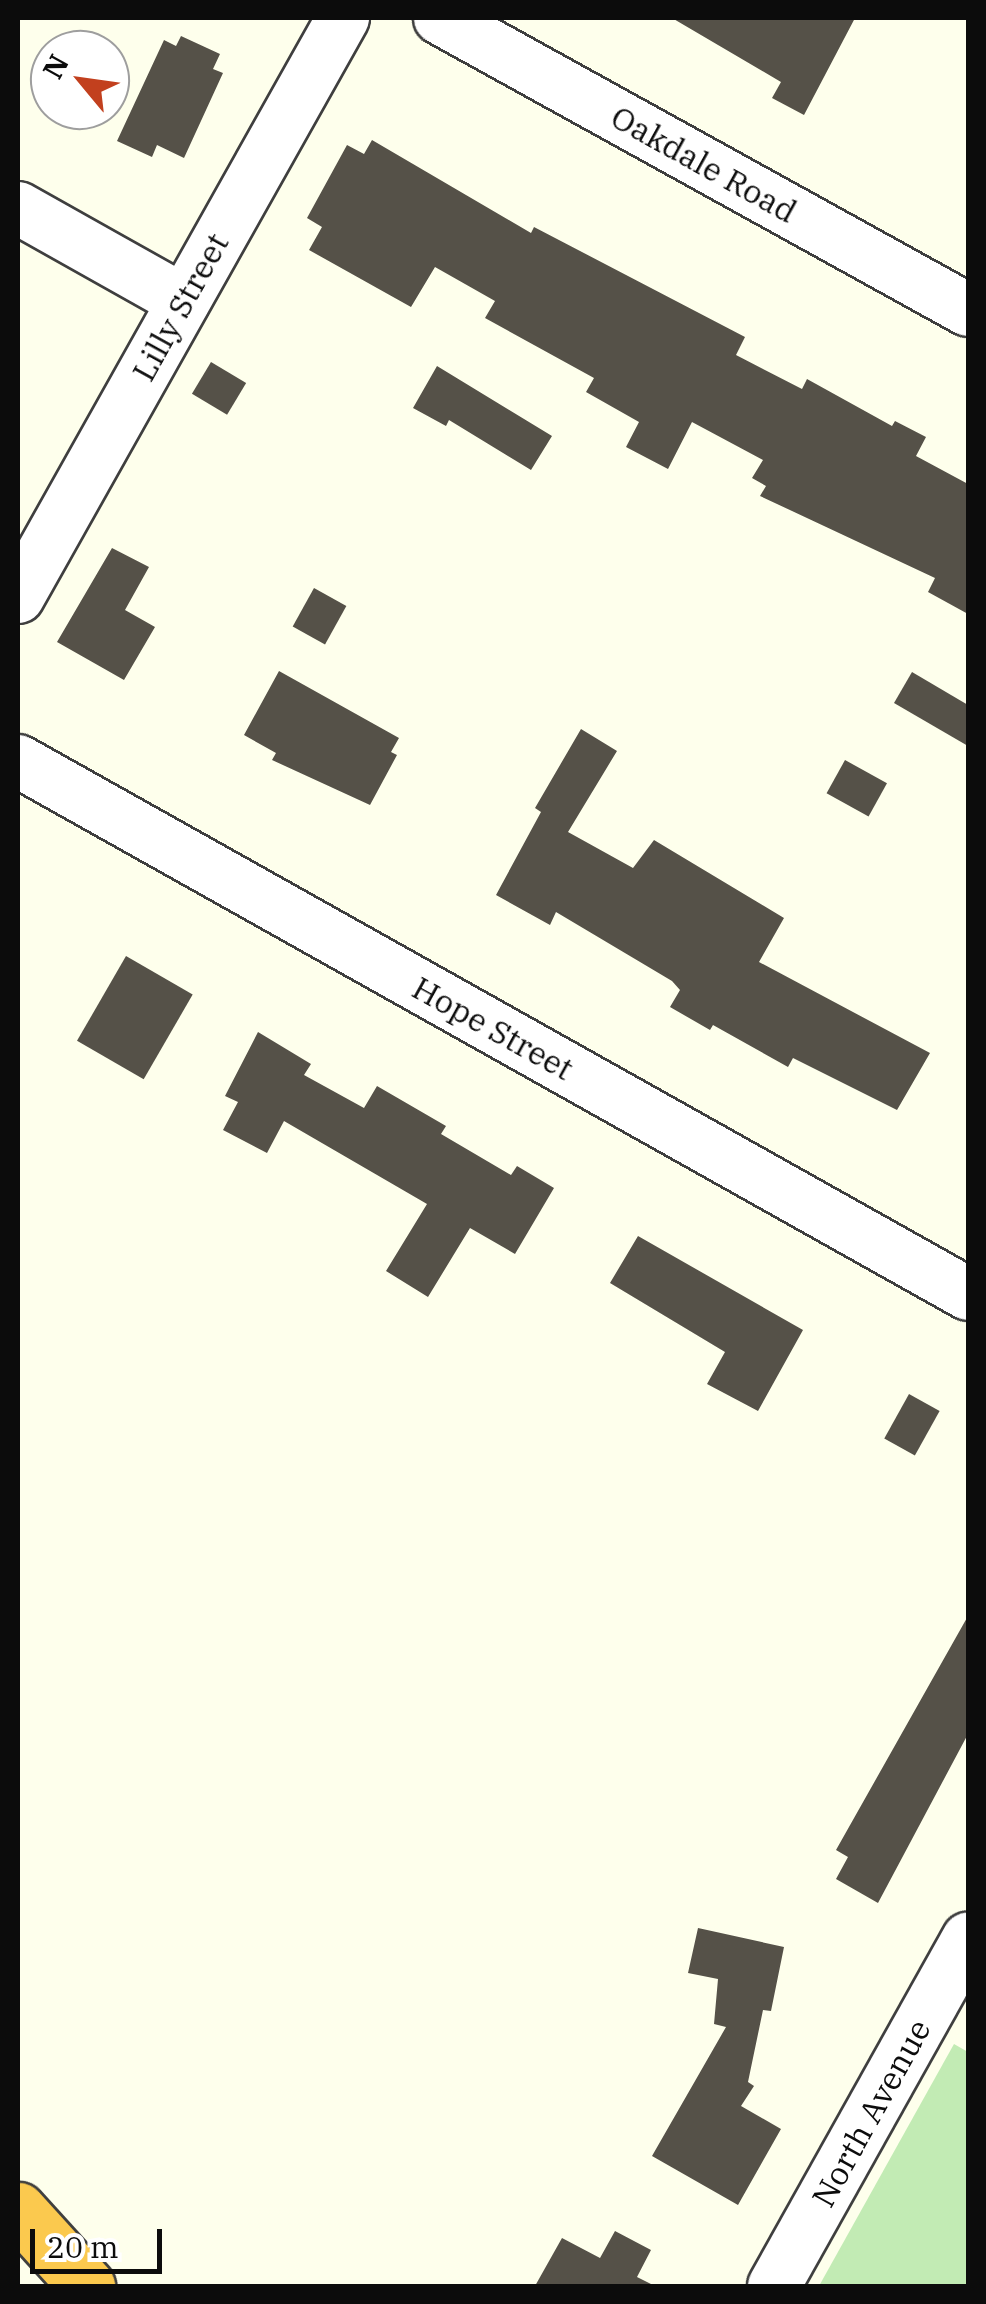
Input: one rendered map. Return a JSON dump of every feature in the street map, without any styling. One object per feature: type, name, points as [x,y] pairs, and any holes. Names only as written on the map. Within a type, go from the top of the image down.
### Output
[{"type":"highway","points":[[18,2210],[87,2286]]},
{"type":"street","name":"Lilly Street","points":[[18,597],[343,18]]},
{"type":"street","name":"Oakdale Road","points":[[440,18],[968,310]]},
{"type":"street","points":[[18,208],[184,301]]},
{"type":"street","name":"Hope Street","points":[[18,761],[968,1294]]},
{"type":"street","name":"North Avenue","points":[[774,2286],[968,1940]]},
{"type":"green space","points":[[954,2044],[968,2052],[968,2286],[819,2286]]},
{"type":"building","points":[[672,18],[855,18],[804,115],[772,98],[781,82]]},
{"type":"building","points":[[181,36],[220,54],[213,69],[223,73],[184,158],[157,145],[152,157],[117,141],[122,130],[130,130],[130,113],[164,40],[176,46]]},
{"type":"building","points":[[372,140],[531,233],[534,227],[745,337],[736,355],[802,389],[807,379],[892,426],[895,421],[926,437],[916,456],[968,484],[968,614],[928,592],[935,578],[760,496],[766,486],[752,478],[763,460],[692,422],[668,469],[626,447],[639,422],[586,392],[594,378],[485,318],[495,301],[435,267],[411,307],[309,250],[322,227],[307,218],[347,145],[364,154]]},
{"type":"building","points":[[211,362],[246,383],[227,415],[192,394]]},
{"type":"building","points":[[437,366],[552,436],[531,470],[449,420],[446,426],[413,408]]},
{"type":"building","points":[[112,548],[149,567],[125,610],[155,627],[124,680],[57,642]]},
{"type":"building","points":[[314,588],[346,606],[325,644],[293,626]]},
{"type":"building","points":[[279,671],[399,738],[391,752],[397,755],[370,805],[272,760],[276,753],[244,735]]},
{"type":"building","points":[[912,672],[968,705],[968,746],[894,703]]},
{"type":"building","points":[[581,729],[617,751],[568,832],[633,868],[654,840],[784,918],[759,962],[930,1053],[897,1110],[793,1058],[788,1067],[713,1025],[710,1030],[670,1007],[680,990],[672,981],[556,912],[550,925],[496,895],[541,812],[535,808]]},
{"type":"building","points":[[845,760],[887,783],[869,817],[827,793]]},
{"type":"building","points":[[126,956],[193,994],[144,1079],[77,1041]]},
{"type":"building","points":[[258,1032],[311,1064],[304,1075],[364,1108],[377,1086],[446,1126],[441,1134],[511,1175],[517,1166],[554,1188],[515,1254],[470,1228],[428,1297],[386,1271],[427,1204],[284,1121],[267,1153],[223,1130],[238,1102],[225,1096]]},
{"type":"building","points":[[638,1236],[803,1330],[758,1411],[707,1384],[725,1352],[610,1283]]},
{"type":"building","points":[[909,1394],[940,1411],[915,1456],[884,1439]]},
{"type":"building","points":[[968,1616],[968,1734],[878,1903],[836,1879],[848,1857],[836,1850]]},
{"type":"building","points":[[698,1928],[784,1947],[771,2011],[763,2010],[748,2082],[754,2086],[741,2106],[781,2129],[738,2205],[652,2156],[726,2027],[714,2024],[718,1979],[688,1973]]},
{"type":"building","points":[[615,2231],[651,2250],[637,2277],[655,2286],[535,2286],[562,2238],[600,2258]]}]
